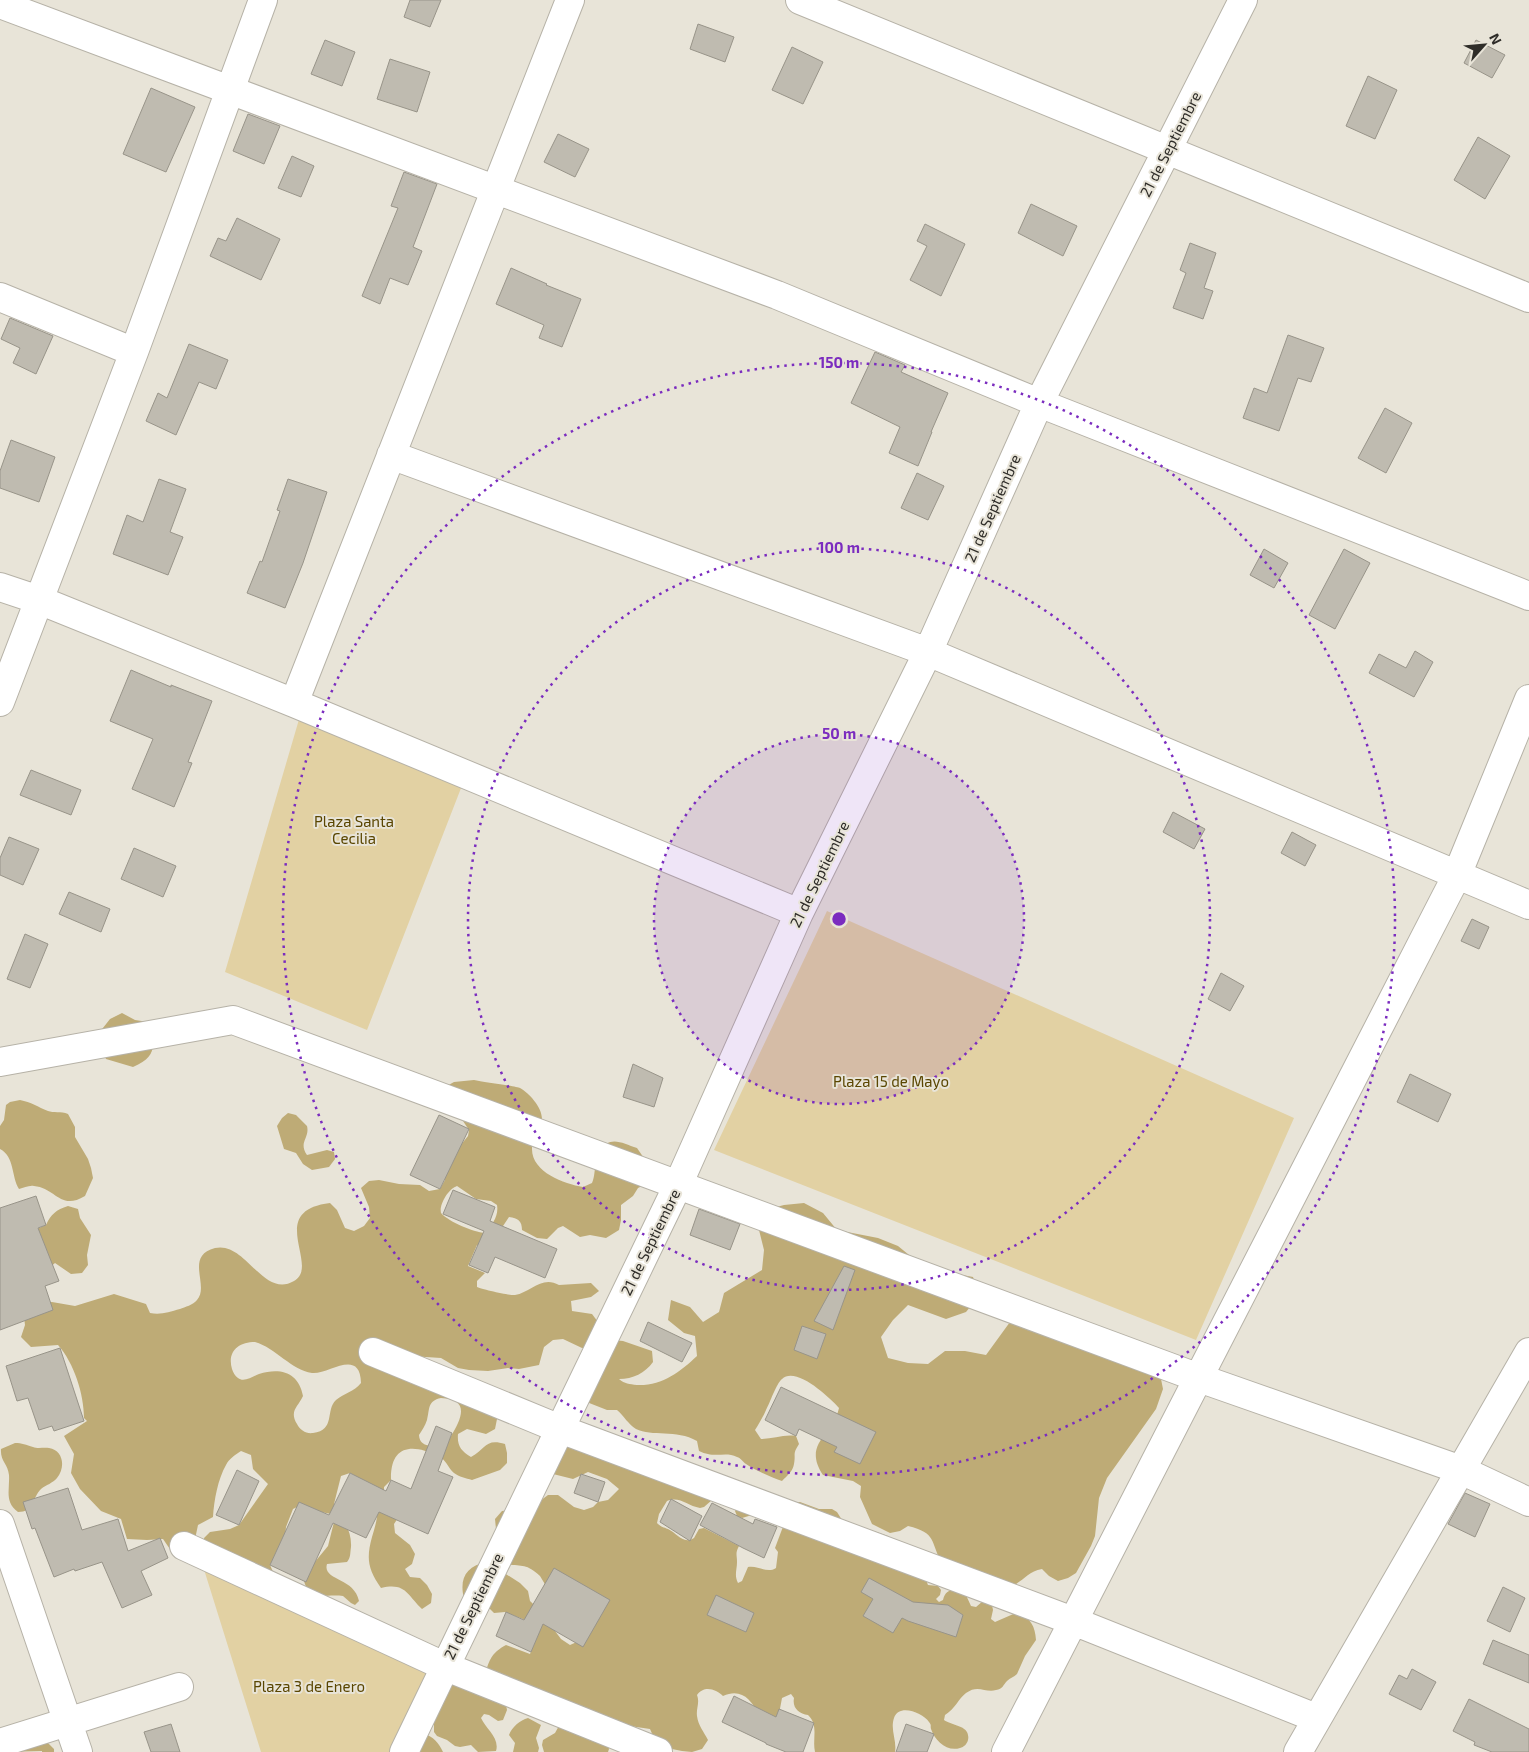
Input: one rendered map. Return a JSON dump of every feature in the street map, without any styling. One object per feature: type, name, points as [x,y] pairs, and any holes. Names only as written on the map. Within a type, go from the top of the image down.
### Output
[{"type":"street","points":[[0,702],[134,352],[264,0]]},
{"type":"street","points":[[294,703],[570,0]]},
{"type":"street","points":[[800,0],[1529,298]]},
{"type":"street","name":"21 de Septiembre","points":[[404,1752],[678,1185],[799,914],[928,652],[1040,403],[1243,0]]},
{"type":"street","points":[[0,4],[777,295],[1040,403],[1529,596]]},
{"type":"street","points":[[0,297],[134,352]]},
{"type":"street","points":[[391,456],[928,652],[1529,905]]},
{"type":"street","points":[[0,587],[39,600],[294,703],[799,914]]},
{"type":"street","points":[[1006,1752],[1458,875],[1529,699]]},
{"type":"street","points":[[0,1062],[233,1020],[1199,1378],[1461,1470],[1529,1502]]},
{"type":"street","points":[[373,1352],[560,1429],[1073,1621],[1316,1718]]},
{"type":"street","points":[[1298,1752],[1529,1352]]},
{"type":"street","points":[[0,1524],[78,1752]]},
{"type":"street","points":[[184,1546],[444,1666],[658,1752]]},
{"type":"street","points":[[0,1744],[178,1687]]},
{"type":"green space","name":"Plaza Santa Cecilia","points":[[300,716],[463,783],[367,1030],[225,972]]},
{"type":"green space","name":"Plaza 15 de Mayo","points":[[827,911],[1294,1118],[1196,1340],[714,1150]]},
{"type":"green space","name":"Plaza 3 de Enero","points":[[202,1563],[429,1671],[393,1752],[261,1752]]},
{"type":"shaded area","points":[[122,1013],[135,1020],[148,1022],[152,1037],[151,1054],[133,1067],[106,1059],[99,1033],[110,1019]]},
{"type":"shaded area","points":[[474,1080],[517,1087],[527,1093],[540,1110],[542,1119],[532,1144],[533,1156],[543,1170],[558,1180],[583,1187],[592,1183],[596,1161],[603,1147],[611,1142],[621,1142],[637,1148],[648,1164],[642,1186],[621,1205],[619,1230],[606,1238],[590,1235],[580,1237],[563,1226],[558,1228],[547,1239],[537,1238],[522,1230],[519,1220],[509,1217],[503,1226],[499,1227],[483,1245],[477,1245],[468,1266],[485,1273],[477,1281],[477,1287],[515,1295],[547,1282],[559,1285],[591,1283],[599,1291],[591,1297],[571,1301],[572,1311],[592,1314],[598,1322],[592,1347],[582,1348],[563,1339],[553,1340],[544,1347],[539,1365],[519,1369],[508,1368],[488,1371],[458,1368],[441,1358],[411,1356],[405,1375],[410,1383],[490,1412],[497,1419],[495,1429],[486,1434],[467,1429],[458,1434],[458,1442],[462,1450],[471,1457],[493,1442],[505,1444],[507,1453],[507,1463],[500,1470],[472,1480],[454,1473],[441,1457],[420,1449],[404,1450],[394,1460],[391,1480],[384,1487],[384,1495],[400,1515],[394,1524],[395,1533],[410,1545],[415,1554],[412,1564],[405,1569],[410,1577],[420,1578],[427,1585],[432,1594],[431,1603],[422,1609],[401,1588],[381,1588],[369,1564],[370,1545],[377,1517],[372,1486],[350,1473],[341,1476],[334,1504],[350,1535],[350,1557],[347,1562],[327,1564],[327,1569],[329,1574],[351,1587],[356,1593],[359,1601],[355,1605],[343,1596],[315,1594],[306,1587],[304,1581],[314,1563],[328,1546],[335,1518],[331,1514],[297,1507],[293,1509],[286,1527],[285,1538],[270,1565],[274,1574],[205,1544],[204,1538],[210,1532],[230,1529],[239,1525],[268,1484],[253,1469],[251,1455],[241,1451],[229,1461],[223,1471],[217,1490],[213,1517],[198,1525],[194,1544],[174,1555],[163,1539],[127,1539],[121,1519],[101,1511],[80,1489],[71,1473],[74,1454],[64,1436],[87,1421],[84,1418],[84,1409],[77,1379],[64,1352],[58,1345],[31,1347],[21,1337],[25,1325],[24,1317],[34,1303],[52,1302],[75,1306],[114,1294],[146,1304],[150,1313],[154,1314],[180,1309],[191,1305],[197,1300],[201,1287],[199,1264],[201,1258],[206,1252],[215,1248],[226,1248],[236,1253],[264,1277],[273,1282],[283,1284],[294,1281],[301,1274],[302,1264],[297,1227],[301,1216],[311,1208],[330,1203],[337,1210],[345,1228],[354,1231],[364,1226],[370,1218],[369,1207],[361,1188],[369,1181],[379,1180],[399,1184],[420,1185],[429,1191],[440,1189],[445,1180],[445,1170],[455,1152],[468,1136],[469,1130],[463,1121],[444,1111],[445,1087],[454,1082]],"holes":[[[457,1186],[476,1199],[491,1201],[497,1205],[496,1217],[485,1233],[462,1226],[441,1213],[441,1206],[445,1198],[450,1190]],[[249,1342],[263,1345],[297,1368],[312,1373],[319,1373],[342,1365],[355,1367],[359,1372],[361,1383],[336,1400],[325,1428],[313,1433],[306,1432],[298,1426],[294,1416],[295,1409],[303,1396],[298,1382],[293,1377],[275,1371],[243,1380],[234,1374],[231,1363],[233,1353],[239,1346]],[[437,1399],[450,1399],[460,1406],[461,1411],[458,1423],[446,1447],[425,1444],[419,1435],[426,1422],[431,1403]]]},
{"type":"shaded area","points":[[20,1100],[48,1111],[68,1114],[75,1127],[75,1137],[91,1168],[93,1178],[85,1196],[70,1201],[34,1186],[19,1189],[8,1157],[0,1149],[0,1126],[4,1120],[6,1105]]},
{"type":"shaded area","points":[[288,1113],[296,1115],[307,1126],[304,1147],[307,1155],[327,1150],[334,1152],[335,1159],[329,1167],[312,1170],[303,1164],[296,1153],[284,1149],[277,1126]]},
{"type":"shaded area","points":[[804,1203],[823,1213],[837,1230],[878,1238],[898,1246],[914,1259],[952,1273],[973,1277],[979,1296],[966,1312],[946,1319],[908,1305],[893,1320],[881,1337],[888,1358],[908,1363],[928,1364],[945,1351],[965,1351],[986,1355],[1010,1322],[1159,1369],[1163,1389],[1156,1409],[1107,1478],[1099,1498],[1095,1536],[1076,1573],[1058,1581],[1042,1569],[1037,1570],[1007,1588],[942,1564],[931,1539],[924,1532],[908,1526],[900,1531],[890,1533],[872,1524],[860,1497],[861,1486],[853,1481],[823,1475],[817,1464],[817,1447],[836,1418],[839,1408],[812,1384],[795,1376],[788,1376],[780,1381],[755,1430],[761,1439],[796,1436],[799,1444],[795,1452],[793,1467],[782,1481],[768,1476],[733,1455],[710,1454],[699,1451],[697,1441],[689,1437],[649,1433],[636,1429],[617,1410],[607,1410],[579,1399],[613,1340],[623,1341],[652,1351],[653,1362],[646,1369],[634,1377],[619,1379],[627,1384],[646,1385],[655,1383],[670,1377],[691,1362],[697,1356],[695,1336],[684,1333],[668,1320],[671,1300],[690,1307],[703,1322],[719,1312],[724,1293],[762,1270],[764,1250],[759,1230],[765,1210],[784,1205]]},
{"type":"shaded area","points":[[68,1206],[78,1209],[80,1218],[91,1235],[87,1255],[88,1265],[82,1273],[71,1274],[55,1263],[48,1269],[32,1231],[46,1225],[54,1213]]},
{"type":"shaded area","points":[[541,1430],[712,1500],[700,1508],[680,1500],[667,1501],[659,1514],[657,1523],[683,1539],[690,1540],[694,1538],[699,1529],[704,1528],[739,1546],[736,1575],[738,1583],[742,1581],[748,1567],[766,1570],[776,1568],[778,1552],[775,1548],[784,1524],[752,1515],[742,1518],[737,1516],[735,1511],[737,1506],[800,1502],[819,1509],[832,1509],[837,1512],[842,1520],[888,1536],[887,1541],[926,1580],[928,1585],[938,1586],[941,1590],[940,1595],[936,1599],[939,1602],[943,1600],[947,1592],[955,1589],[965,1593],[971,1606],[976,1607],[983,1601],[992,1605],[991,1619],[995,1622],[1018,1612],[1032,1623],[1036,1640],[1025,1656],[1017,1674],[1008,1680],[1002,1688],[992,1691],[970,1690],[945,1715],[944,1720],[967,1731],[967,1743],[961,1748],[955,1749],[946,1747],[939,1741],[933,1733],[930,1724],[922,1715],[906,1710],[897,1713],[894,1718],[895,1752],[815,1752],[813,1723],[808,1715],[797,1710],[791,1694],[782,1698],[779,1714],[776,1717],[759,1715],[753,1704],[740,1694],[735,1693],[723,1696],[714,1690],[703,1690],[697,1695],[697,1716],[708,1740],[702,1749],[692,1752],[672,1749],[654,1738],[650,1729],[630,1726],[539,1693],[537,1688],[519,1698],[486,1671],[493,1656],[506,1645],[530,1654],[541,1626],[505,1612],[494,1613],[490,1609],[464,1599],[463,1585],[466,1574],[474,1567],[487,1562],[520,1583],[528,1591],[530,1601],[552,1622],[555,1631],[561,1639],[570,1645],[579,1641],[540,1576],[526,1567],[502,1564],[489,1549],[496,1529],[495,1519],[502,1511],[512,1510],[540,1501],[548,1495],[558,1495],[574,1507],[584,1510],[593,1507],[598,1502],[608,1500],[619,1489],[607,1479],[588,1472],[573,1479],[553,1474],[537,1451]]},
{"type":"shaded area","points":[[15,1443],[35,1448],[54,1449],[62,1460],[62,1469],[57,1478],[41,1489],[27,1510],[18,1512],[9,1500],[9,1475],[1,1453],[1,1449]]},
{"type":"shaded area","points":[[450,1684],[460,1685],[506,1705],[507,1710],[503,1720],[498,1721],[484,1714],[481,1718],[496,1742],[496,1751],[478,1752],[471,1745],[455,1746],[437,1736],[434,1732],[434,1723],[431,1719]]},
{"type":"shaded area","points":[[528,1718],[541,1725],[536,1738],[539,1748],[538,1752],[513,1752],[515,1743],[509,1735],[517,1724]]},
{"type":"shaded area","points":[[560,1724],[606,1738],[608,1752],[544,1752],[543,1740],[555,1733]]},
{"type":"shaded area","points":[[424,1734],[435,1740],[443,1752],[391,1752],[394,1742],[398,1739],[408,1735]]},
{"type":"shaded area","points":[[47,1742],[54,1749],[54,1752],[3,1752]]},
{"type":"building","points":[[410,0],[441,0],[430,27],[404,17]]},
{"type":"building","points":[[698,24],[734,37],[725,62],[690,49]]},
{"type":"building","points":[[325,40],[355,52],[342,86],[311,74]]},
{"type":"building","points":[[1476,40],[1505,55],[1492,78],[1464,63]]},
{"type":"building","points":[[792,47],[823,62],[803,104],[772,90]]},
{"type":"building","points":[[390,59],[430,72],[417,112],[377,99]]},
{"type":"building","points":[[1368,76],[1397,90],[1375,139],[1346,126]]},
{"type":"building","points":[[151,88],[195,107],[166,172],[123,154]]},
{"type":"building","points":[[248,114],[280,126],[264,164],[233,151]]},
{"type":"building","points":[[558,134],[589,149],[575,177],[544,162]]},
{"type":"building","points":[[1478,137],[1510,156],[1485,199],[1454,180]]},
{"type":"building","points":[[292,156],[314,166],[301,197],[278,188]]},
{"type":"building","points":[[404,172],[437,184],[413,247],[422,251],[408,285],[390,278],[380,304],[362,296],[398,208],[391,206]]},
{"type":"building","points":[[1031,204],[1077,226],[1063,256],[1018,233]]},
{"type":"building","points":[[237,218],[280,239],[261,280],[210,256],[218,238],[226,241]]},
{"type":"building","points":[[925,224],[965,244],[941,296],[910,280],[927,246],[917,241]]},
{"type":"building","points":[[1190,243],[1216,253],[1204,288],[1213,291],[1203,319],[1173,308],[1186,273],[1180,270]]},
{"type":"building","points":[[511,268],[581,299],[562,347],[539,338],[544,325],[496,304]]},
{"type":"building","points":[[10,318],[53,336],[36,374],[13,363],[20,348],[1,339]]},
{"type":"building","points":[[1288,335],[1324,348],[1311,382],[1298,378],[1279,431],[1243,418],[1254,388],[1267,393]]},
{"type":"building","points":[[189,344],[228,360],[216,389],[199,382],[176,435],[146,421],[158,393],[167,398]]},
{"type":"building","points":[[875,352],[905,365],[901,372],[948,393],[918,466],[889,453],[900,427],[851,403]]},
{"type":"building","points":[[1385,408],[1412,423],[1386,473],[1358,458]]},
{"type":"building","points":[[11,440],[55,457],[39,502],[0,488],[0,471]]},
{"type":"building","points":[[917,473],[944,486],[928,520],[901,508]]},
{"type":"building","points":[[159,479],[186,489],[170,532],[183,537],[168,575],[113,554],[127,515],[143,522]]},
{"type":"building","points":[[288,479],[327,492],[303,563],[285,608],[247,593],[260,561],[262,562],[280,511],[277,510]]},
{"type":"building","points":[[1264,549],[1288,563],[1274,588],[1250,575]]},
{"type":"building","points":[[1344,549],[1370,563],[1335,629],[1309,615]]},
{"type":"building","points":[[1415,651],[1433,662],[1414,697],[1369,673],[1379,654],[1406,668]]},
{"type":"building","points":[[131,670],[171,687],[171,685],[212,701],[188,762],[192,763],[174,807],[132,789],[153,739],[110,721]]},
{"type":"building","points":[[31,770],[81,790],[71,815],[20,795]]},
{"type":"building","points":[[1173,812],[1205,829],[1194,849],[1163,832]]},
{"type":"building","points":[[1292,832],[1316,845],[1305,866],[1281,853]]},
{"type":"building","points":[[9,837],[39,849],[23,885],[0,875],[0,858]]},
{"type":"building","points":[[134,848],[176,866],[163,897],[121,879]]},
{"type":"building","points":[[69,892],[110,909],[101,932],[59,914]]},
{"type":"building","points":[[1472,919],[1489,927],[1479,949],[1461,941]]},
{"type":"building","points":[[25,934],[48,944],[30,988],[7,979]]},
{"type":"building","points":[[1221,973],[1244,986],[1230,1011],[1208,999]]},
{"type":"building","points":[[633,1064],[663,1078],[654,1107],[623,1097]]},
{"type":"building","points":[[1410,1074],[1451,1094],[1438,1122],[1397,1102]]},
{"type":"building","points":[[439,1115],[469,1129],[440,1189],[410,1175]]},
{"type":"building","points":[[453,1190],[495,1207],[490,1221],[557,1249],[545,1278],[495,1257],[488,1273],[469,1265],[484,1231],[443,1214]]},
{"type":"building","points":[[36,1196],[46,1225],[38,1228],[59,1281],[45,1286],[53,1310],[0,1330],[0,1208]]},
{"type":"building","points":[[699,1209],[740,1224],[730,1250],[690,1235]]},
{"type":"building","points":[[844,1266],[855,1270],[833,1330],[814,1321]]},
{"type":"building","points":[[648,1322],[692,1343],[682,1362],[640,1341]]},
{"type":"building","points":[[802,1326],[826,1334],[817,1359],[794,1350]]},
{"type":"building","points":[[60,1348],[84,1421],[54,1431],[52,1426],[39,1430],[28,1398],[17,1401],[6,1366]]},
{"type":"building","points":[[781,1387],[876,1432],[860,1464],[834,1452],[837,1447],[799,1429],[796,1436],[765,1420]]},
{"type":"building","points":[[436,1426],[452,1433],[438,1471],[453,1477],[428,1534],[379,1512],[366,1538],[333,1523],[306,1582],[270,1565],[299,1502],[329,1515],[350,1473],[386,1491],[391,1480],[411,1489]]},
{"type":"building","points":[[237,1470],[259,1481],[239,1525],[216,1515]]},
{"type":"building","points":[[581,1474],[605,1482],[598,1502],[574,1493]]},
{"type":"building","points":[[68,1488],[82,1530],[118,1519],[128,1551],[160,1538],[168,1558],[141,1571],[152,1595],[122,1608],[102,1562],[75,1571],[74,1569],[54,1577],[35,1528],[32,1529],[23,1502]]},
{"type":"building","points":[[1465,1493],[1490,1504],[1475,1537],[1448,1524]]},
{"type":"building","points":[[671,1499],[702,1516],[690,1541],[660,1522]]},
{"type":"building","points":[[712,1503],[753,1524],[755,1519],[777,1527],[764,1558],[700,1525]]},
{"type":"building","points":[[554,1568],[610,1600],[583,1647],[543,1624],[531,1652],[496,1636],[506,1612],[524,1620]]},
{"type":"building","points":[[869,1578],[913,1602],[948,1605],[963,1615],[956,1637],[902,1618],[893,1633],[863,1616],[873,1599],[861,1592]]},
{"type":"building","points":[[1503,1587],[1525,1598],[1510,1632],[1487,1621]]},
{"type":"building","points":[[716,1595],[754,1613],[746,1632],[707,1615]]},
{"type":"building","points":[[1493,1640],[1529,1655],[1529,1683],[1483,1664]]},
{"type":"building","points":[[1412,1669],[1436,1682],[1421,1710],[1389,1694],[1399,1675],[1407,1679]]},
{"type":"building","points":[[734,1696],[776,1717],[779,1709],[814,1723],[803,1752],[786,1752],[722,1722]]},
{"type":"building","points":[[1469,1699],[1529,1729],[1529,1752],[1492,1752],[1474,1745],[1475,1742],[1453,1731]]},
{"type":"building","points":[[171,1724],[180,1752],[151,1752],[144,1732]]},
{"type":"building","points":[[906,1724],[934,1734],[927,1752],[896,1752]]}]
